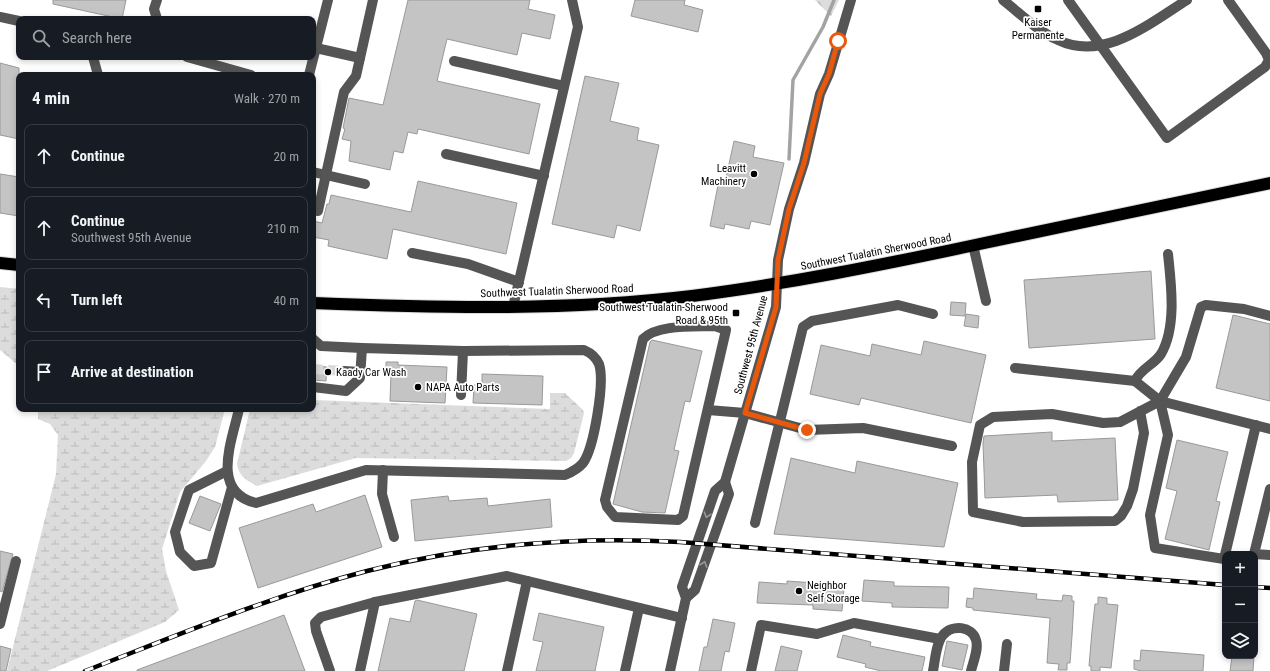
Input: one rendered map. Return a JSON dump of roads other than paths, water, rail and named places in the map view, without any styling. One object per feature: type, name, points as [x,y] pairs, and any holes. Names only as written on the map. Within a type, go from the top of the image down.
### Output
[{"type":"highway","name":"Southwest Tualatin Sherwood Road","points":[[316,303],[443,308],[573,306],[690,296],[778,284],[861,269],[1270,183]]},
{"type":"highway","points":[[0,263],[16,266]]},
{"type":"street","points":[[156,16],[154,9],[157,0]]},
{"type":"street","points":[[328,0],[316,48],[360,58]]},
{"type":"street","points":[[318,211],[344,92],[356,76],[373,0]]},
{"type":"street","points":[[513,307],[578,27],[572,0]]},
{"type":"street","name":"Southwest 95th Avenue","points":[[670,671],[686,598],[682,587],[715,491],[725,482],[776,307],[778,260],[789,209],[804,163],[820,94],[829,74],[852,0]]},
{"type":"street","points":[[1003,0],[1041,30],[1059,41],[1075,45],[1094,46],[1123,40],[1187,0]]},
{"type":"street","points":[[1068,0],[1167,138],[1265,67],[1268,60],[1266,53],[1228,0]]},
{"type":"street","points":[[0,17],[16,20]]},
{"type":"street","points":[[94,60],[97,72]]},
{"type":"street","points":[[198,60],[240,72]]},
{"type":"street","points":[[310,72],[313,60]]},
{"type":"street","points":[[454,60],[564,86]]},
{"type":"street","points":[[446,154],[544,176]]},
{"type":"street","points":[[316,173],[365,184]]},
{"type":"street","points":[[974,245],[986,301]]},
{"type":"street","points":[[412,253],[468,264],[519,282]]},
{"type":"street","points":[[1136,381],[1139,373],[1160,355],[1165,343],[1171,316],[1172,291],[1168,254]]},
{"type":"street","points":[[755,523],[803,327],[812,320],[898,305],[933,314]]},
{"type":"street","points":[[1140,411],[1144,433],[1133,489],[1127,506],[1121,516],[1114,521],[1023,522],[973,512],[972,462],[980,425],[993,418],[1052,414],[1103,423],[1120,422],[1140,411],[1160,401],[1186,357],[1201,307],[1206,305],[1244,309],[1270,316]]},
{"type":"street","points":[[715,326],[726,330],[708,410],[682,516],[678,520],[615,517],[610,513],[605,500],[643,338],[648,334],[662,329],[715,326]]},
{"type":"street","points":[[238,412],[228,458],[227,471],[232,487],[238,496],[256,503],[366,470],[558,475],[572,472],[584,463],[589,452],[600,395],[599,364],[592,353],[584,350],[463,351],[362,348],[317,343]]},
{"type":"street","points":[[316,387],[346,391],[360,378],[362,348]]},
{"type":"street","points":[[461,395],[463,351]]},
{"type":"street","points":[[1015,368],[1136,381],[1160,401],[1256,426],[1270,428]]},
{"type":"street","points":[[344,371],[360,372]]},
{"type":"street","points":[[1160,401],[1168,435],[1150,515],[1155,548],[1224,559],[1256,426]]},
{"type":"street","points":[[708,410],[745,413],[807,430],[863,428],[952,446]]},
{"type":"street","points":[[383,470],[382,494],[394,537]]},
{"type":"street","points":[[227,471],[189,490],[175,532],[180,552],[194,566],[210,563],[232,487]]},
{"type":"street","points":[[1270,489],[1254,554],[1270,555]]},
{"type":"street","points":[[0,624],[16,561]]},
{"type":"street","points":[[330,671],[316,631],[315,623],[321,617],[375,602],[507,576],[682,618]]},
{"type":"street","points":[[507,671],[527,581]]},
{"type":"street","points":[[360,671],[375,602]]},
{"type":"street","points":[[625,671],[640,608]]},
{"type":"street","points":[[751,671],[761,625],[817,634],[854,623],[940,639]]},
{"type":"street","points":[[933,671],[940,639],[943,634],[951,628],[960,627],[969,631],[976,638],[977,647],[971,671]]},
{"type":"street","points":[[1004,671],[1007,644]]},
{"type":"waterway","points":[[789,159],[793,80],[823,27],[834,0]]},
{"type":"tunnel","points":[[316,369],[344,371]]},
{"type":"railway","points":[[85,671],[260,604],[331,581],[405,562],[522,544],[601,540],[680,542],[1222,585]]},
{"type":"railway","points":[[1258,587],[1270,588]]},
{"type":"place","name":"Kaiser Permanente","points":[[1038,9]]},
{"type":"place","name":"Leavitt Machinery","points":[[754,174]]},
{"type":"place","name":"Southwest Tualatin-Sherwood Road & 95th","points":[[736,313]]},
{"type":"place","name":"Kaady Car Wash","points":[[328,372]]},
{"type":"place","name":"NAPA Auto Parts","points":[[418,387]]},
{"type":"place","name":"Neighbor Self Storage","points":[[799,591]]}]
